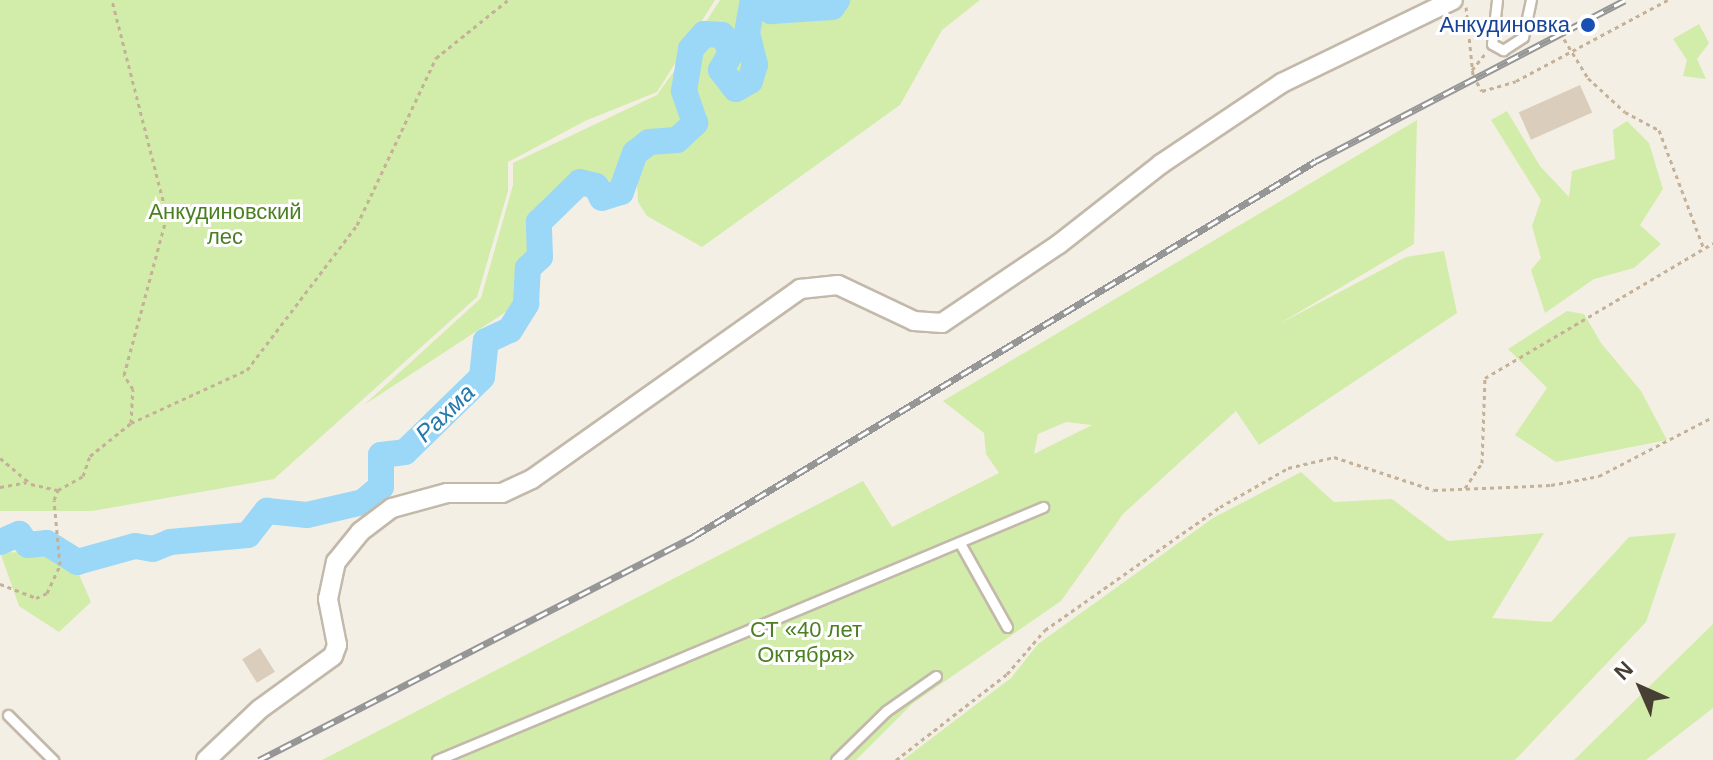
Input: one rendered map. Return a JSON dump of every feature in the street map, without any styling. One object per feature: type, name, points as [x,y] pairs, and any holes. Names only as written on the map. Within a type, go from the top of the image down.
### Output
[{"type":"street","points":[[206,760],[260,709],[333,656],[337,645],[328,599],[336,562],[360,532],[392,508],[447,493],[502,493],[532,479],[800,289],[838,285],[914,321],[942,323],[1059,244],[1161,164],[1282,83],[1453,0]]},
{"type":"lane","points":[[1497,0],[1492,44],[1503,50],[1523,37],[1531,0]]},
{"type":"lane","points":[[437,760],[961,545],[1043,507]]},
{"type":"lane","points":[[961,545],[1007,627]]},
{"type":"lane","points":[[836,760],[886,711],[936,676]]},
{"type":"lane","points":[[8,715],[53,760]]},
{"type":"path","points":[[112,0],[167,216],[124,375],[133,389],[131,423]]},
{"type":"path","points":[[0,487],[27,482],[58,490],[83,476],[90,456],[131,423],[247,370],[357,225],[436,58],[508,0]]},
{"type":"path","points":[[1466,0],[1472,70],[1482,91],[1516,81],[1668,0]]},
{"type":"path","points":[[1564,39],[1588,78],[1625,112],[1648,121],[1668,143],[1704,249]]},
{"type":"path","points":[[1472,70],[1492,44]]},
{"type":"path","points":[[1464,489],[1482,463],[1485,378],[1713,243]]},
{"type":"path","points":[[896,760],[1007,674],[1045,630],[1220,507],[1288,468],[1334,457],[1434,490],[1551,485],[1599,476],[1713,417]]},
{"type":"path","points":[[0,458],[27,482]]},
{"type":"path","points":[[0,584],[36,598],[55,582],[60,558],[58,490]]},
{"type":"green space","name":"Анкудиновский лес","points":[[0,0],[715,0],[657,92],[585,121],[508,162],[508,191],[477,297],[274,479],[92,511],[0,511]]},
{"type":"green space","points":[[720,0],[750,0],[741,24],[746,61],[741,73],[732,69],[738,46],[723,27],[704,25]]},
{"type":"green space","points":[[842,0],[980,0],[942,30],[900,105],[702,247],[647,216],[638,202],[636,162],[652,148],[682,146],[702,125],[690,87],[701,49],[716,44],[723,54],[714,72],[736,96],[755,84],[762,67],[754,31],[761,13],[768,18],[833,12]]},
{"type":"green space","points":[[1699,24],[1709,43],[1697,59],[1706,79],[1683,76],[1687,60],[1673,39]]},
{"type":"green space","points":[[684,57],[678,99],[686,124],[674,135],[645,137],[628,152],[617,185],[604,192],[598,181],[579,175],[533,220],[534,255],[522,268],[521,302],[364,405],[481,298],[513,185],[513,163],[657,95]]},
{"type":"green space","points":[[1507,111],[1540,166],[1569,197],[1572,171],[1615,159],[1613,130],[1627,121],[1649,143],[1663,189],[1640,225],[1661,244],[1634,268],[1594,279],[1545,313],[1531,270],[1541,258],[1532,226],[1541,200],[1491,120]]},
{"type":"green space","name":"СТ «40 лет Октября»","points":[[1417,120],[1414,244],[1279,324],[1406,257],[1444,251],[1457,313],[1259,445],[1236,411],[1123,514],[1061,601],[912,704],[856,760],[322,760],[863,481],[892,527],[999,473],[986,454],[984,433],[943,401]],"holes":[[[1066,422],[1092,425],[1034,454],[1038,434]]]},
{"type":"green space","points":[[1567,311],[1584,314],[1601,343],[1641,391],[1667,440],[1556,462],[1515,435],[1547,388],[1508,349]]},
{"type":"green space","points":[[1301,472],[1334,502],[1392,499],[1448,541],[1544,533],[1492,618],[1551,622],[1629,537],[1676,533],[1646,622],[1515,760],[903,760],[1011,678],[1038,644],[1213,518]]},
{"type":"green space","points":[[0,552],[48,553],[78,572],[91,602],[59,632],[19,606]]},
{"type":"green space","points":[[1713,624],[1713,708],[1646,760],[1574,760]]},
{"type":"building","points":[[1580,85],[1592,112],[1531,140],[1519,112]]},
{"type":"building","points":[[260,648],[275,672],[257,683],[242,659]]},
{"type":"waterway","name":"Рахма","points":[[0,542],[19,534],[28,545],[47,543],[77,562],[135,546],[153,549],[170,542],[248,535],[267,511],[307,515],[363,502],[381,487],[381,455],[405,452],[482,377],[486,341],[510,330],[526,304],[528,268],[540,257],[539,222],[580,182],[596,186],[602,198],[621,192],[635,153],[649,142],[677,140],[695,123],[684,91],[691,49],[704,34],[722,35],[732,51],[721,70],[736,89],[750,81],[755,65],[747,33],[752,5],[764,3],[771,11],[832,7],[837,0]]},
{"type":"railway","points":[[259,760],[694,536],[1316,161],[1625,0]]},
{"type":"place","name":"Анкудиновка","points":[[1588,25]]}]
